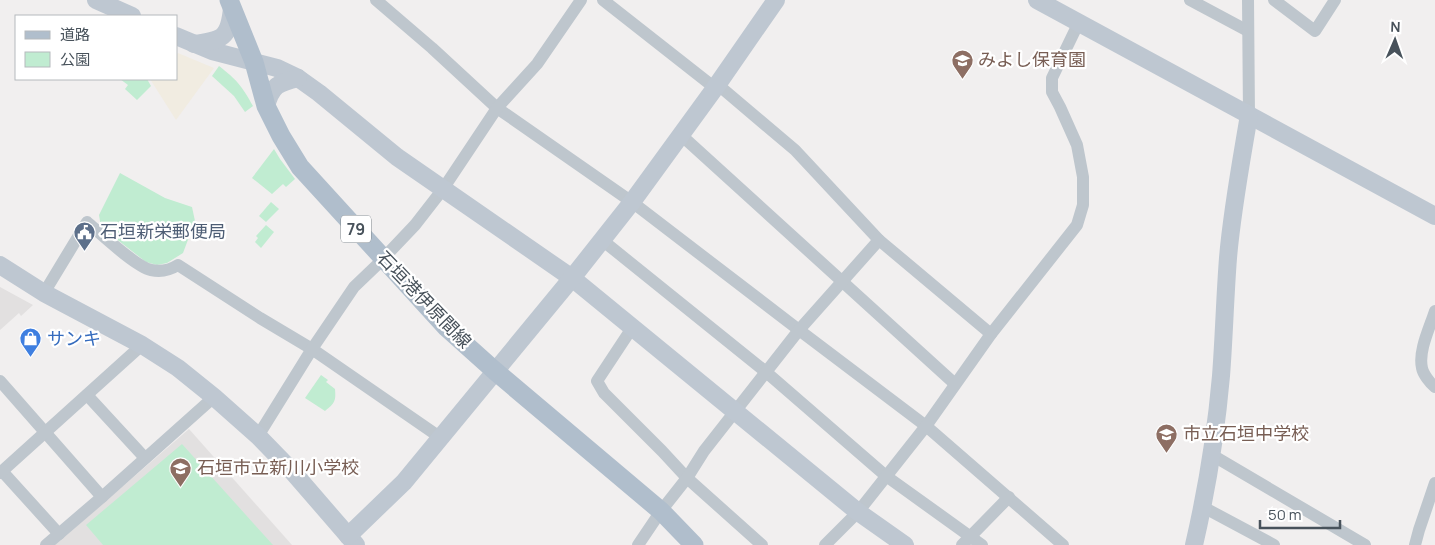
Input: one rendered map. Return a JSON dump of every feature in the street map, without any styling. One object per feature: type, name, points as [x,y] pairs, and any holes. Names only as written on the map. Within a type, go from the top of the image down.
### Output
[{"type":"main road","name":"石垣港伊原間線","points":[[230,4],[254,62],[266,106],[300,168],[448,328],[495,371],[661,511],[694,545]]},
{"type":"street","points":[[96,0],[130,15]]},
{"type":"street","points":[[376,0],[497,108],[632,202],[926,426],[1063,545]]},
{"type":"street","points":[[258,436],[312,349],[354,287],[415,225],[443,189],[497,108],[536,64],[581,0]]},
{"type":"street","points":[[603,0],[716,86],[795,150],[879,240],[990,334]]},
{"type":"street","points":[[0,265],[44,293],[142,345],[178,368],[258,436],[292,471],[352,540],[441,438],[632,202],[776,0]]},
{"type":"street","points":[[1037,0],[1435,216]]},
{"type":"street","points":[[1190,0],[1248,31]]},
{"type":"street","points":[[1194,545],[1212,455],[1221,376],[1228,258],[1249,115],[1248,0]]},
{"type":"street","points":[[1274,0],[1315,31],[1335,0]]},
{"type":"street","points":[[194,44],[215,41],[223,37],[231,21],[230,4]]},
{"type":"street","points":[[825,545],[858,512],[926,426],[990,334],[1078,225],[1083,205],[1083,177],[1077,144],[1052,92],[1052,78],[1079,22]]},
{"type":"street","points":[[178,37],[212,51],[277,68],[298,78],[397,157],[572,278],[858,512],[905,545]]},
{"type":"street","points":[[266,106],[274,89],[283,83],[298,78]]},
{"type":"street","points":[[681,135],[955,384]]},
{"type":"street","points":[[44,293],[87,222],[131,259],[149,270],[160,271],[178,265],[312,349],[441,438]]},
{"type":"street","points":[[602,240],[766,372],[886,476],[966,541],[982,545]]},
{"type":"street","points":[[638,545],[661,511],[687,478],[704,451],[766,372],[879,240]]},
{"type":"street","points":[[1435,310],[1421,360],[1422,369],[1435,388]]},
{"type":"street","points":[[632,328],[597,381],[604,393],[687,478],[762,545]]},
{"type":"street","points":[[59,534],[2,467],[45,432],[142,345]]},
{"type":"street","points":[[0,381],[102,497]]},
{"type":"street","points":[[87,395],[145,458]]},
{"type":"street","points":[[46,545],[214,397]]},
{"type":"street","points":[[1212,455],[1365,545]]},
{"type":"street","points":[[1416,545],[1435,482]]},
{"type":"street","points":[[966,541],[1009,497]]},
{"type":"street","points":[[1203,507],[1274,545]]},
{"type":"shaded area","points":[[0,287],[33,305],[21,316],[19,313],[0,330]]},
{"type":"shaded area","name":"石垣市立新川小学校","points":[[189,429],[292,545],[55,545]]},
{"type":"green space","points":[[219,66],[239,84],[253,106],[245,112],[234,96],[212,76]]},
{"type":"green space","points":[[121,80],[148,80],[151,86],[137,100],[125,89],[128,85]]},
{"type":"green space","points":[[274,149],[295,179],[286,187],[283,184],[272,194],[252,178]]},
{"type":"green space","points":[[120,173],[165,198],[192,207],[195,221],[183,253],[167,263],[157,265],[146,262],[101,227],[99,215]]},
{"type":"green space","points":[[271,202],[279,209],[266,222],[259,216]]},
{"type":"green space","points":[[266,225],[274,232],[261,248],[255,242],[258,238],[256,236]]},
{"type":"green space","points":[[321,375],[335,389],[334,402],[325,411],[305,398]]},
{"type":"green space","name":"石垣市立新川小学校","points":[[182,444],[273,545],[103,545],[86,525]]},
{"type":"sand","points":[[178,53],[214,68],[176,120],[151,80],[178,80]]},
{"type":"place","name":"みよし保育園","points":[[962,79]]},
{"type":"place","name":"石垣新栄郵便局","points":[[84,251]]},
{"type":"place","name":"サンキ","points":[[31,358]]},
{"type":"place","name":"市立石垣中学校","points":[[1167,453]]},
{"type":"place","name":"石垣市立新川小学校","points":[[181,487]]}]
